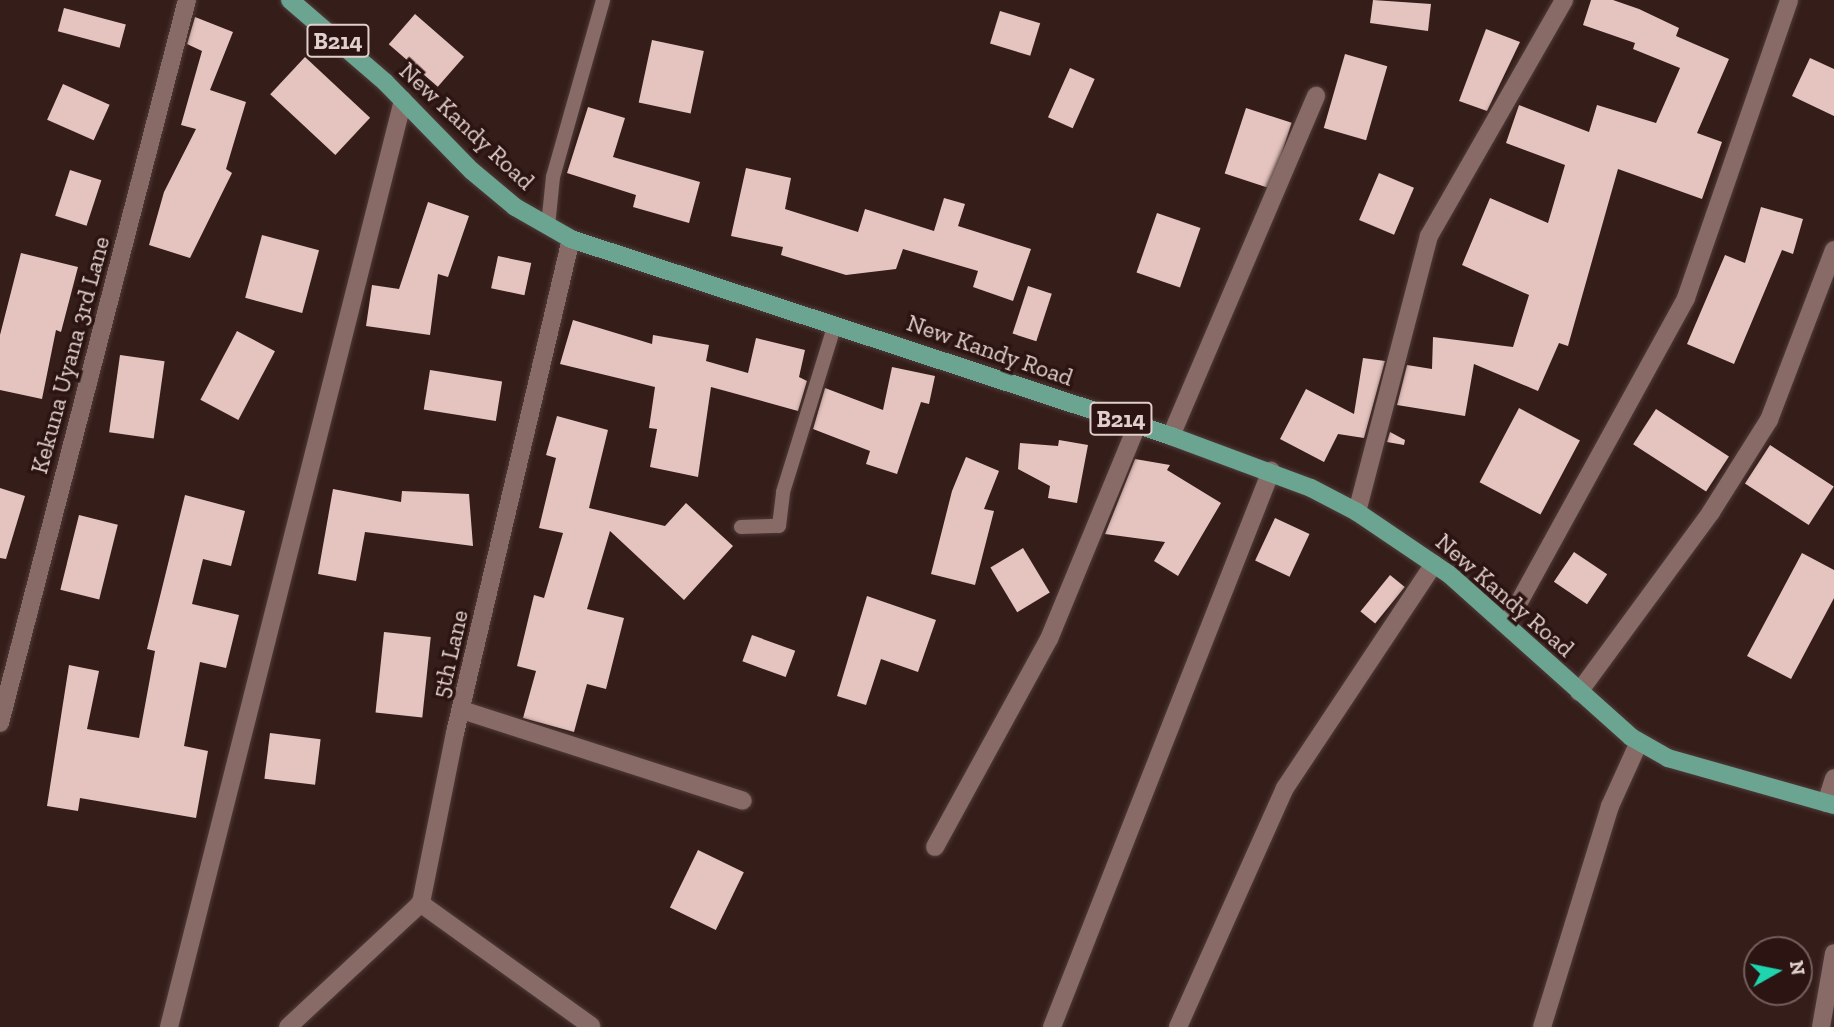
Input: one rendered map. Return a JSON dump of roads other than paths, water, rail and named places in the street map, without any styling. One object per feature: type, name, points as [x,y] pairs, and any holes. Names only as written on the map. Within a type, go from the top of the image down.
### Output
[{"type":"main road","name":"New Kandy Road","points":[[290,0],[403,100],[472,171],[515,207],[571,239],[835,324],[1271,471],[1357,512],[1434,564],[1507,624],[1579,692],[1639,742],[1668,758],[1741,782],[1830,804]]},
{"type":"street","name":"Kekuna Uyana 3rd Lane","points":[[0,723],[187,0]]},
{"type":"street","points":[[1357,512],[1429,236],[1564,0]]},
{"type":"street","points":[[1507,624],[1686,298],[1789,0]]},
{"type":"street","points":[[1171,436],[1316,96]]},
{"type":"street","points":[[169,1027],[403,100]]},
{"type":"street","name":"5th Lane","points":[[420,903],[571,239]]},
{"type":"street","points":[[1579,692],[1712,512],[1769,420],[1834,250]]},
{"type":"street","points":[[935,847],[1049,639],[1137,425]]},
{"type":"street","points":[[1052,1027],[1271,471]]},
{"type":"street","points":[[1178,1027],[1285,789],[1434,564]]},
{"type":"street","points":[[462,710],[743,801]]},
{"type":"street","points":[[1542,1027],[1610,806],[1639,742]]},
{"type":"street","points":[[1830,804],[1834,778]]},
{"type":"street","points":[[288,1027],[420,903],[591,1026]]},
{"type":"street","points":[[1821,1027],[1834,953]]},
{"type":"lane","points":[[548,226],[553,177],[603,0]]},
{"type":"lane","points":[[741,527],[779,526],[783,492],[835,324]]}]
